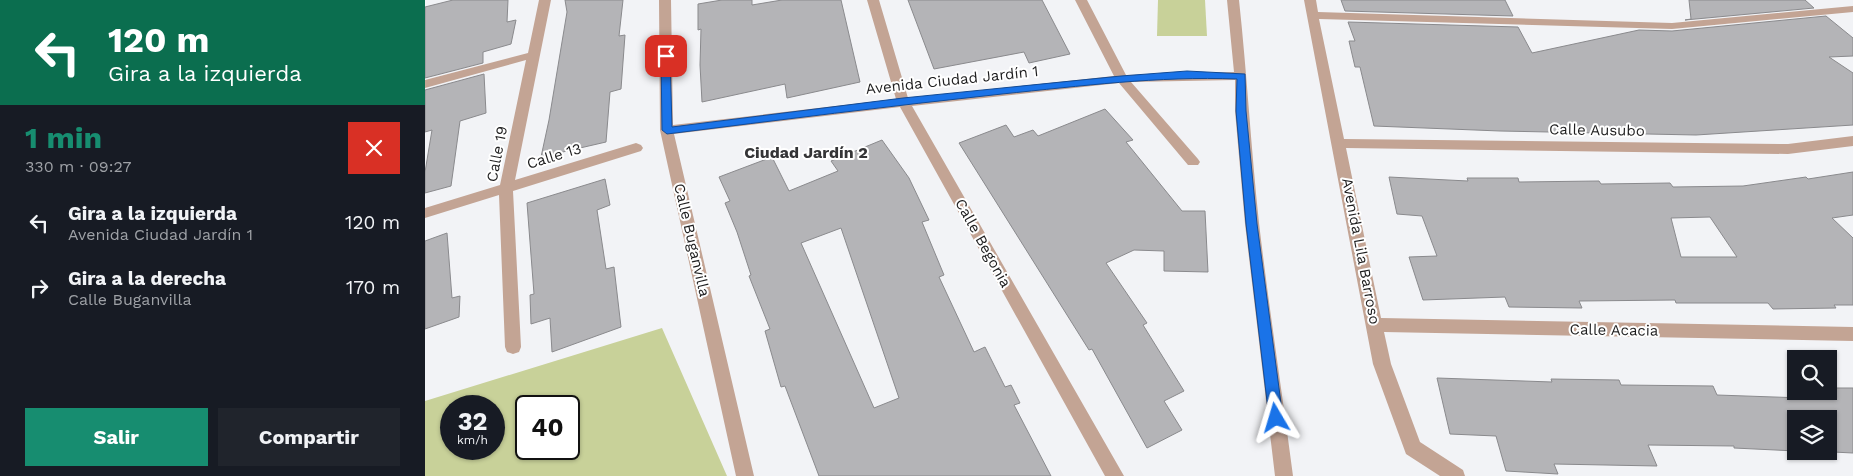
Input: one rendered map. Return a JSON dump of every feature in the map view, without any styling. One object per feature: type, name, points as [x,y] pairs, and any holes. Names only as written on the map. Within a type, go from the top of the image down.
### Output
[{"type":"street","name":"Calle 19","points":[[513,346],[506,188],[545,0]]},
{"type":"street","name":"Calle Buganvilla","points":[[665,0],[667,130],[745,476]]},
{"type":"street","name":"Calle Begonia","points":[[873,0],[903,102],[1115,476]]},
{"type":"street","points":[[1081,0],[1121,78],[1193,162]]},
{"type":"street","points":[[1233,0],[1241,76],[1241,111],[1252,224],[1284,476]]},
{"type":"street","name":"Avenida Lila Barroso","points":[[1310,0],[1340,143],[1382,364],[1413,448],[1456,476]]},
{"type":"street","points":[[1314,15],[1672,26],[1853,9]]},
{"type":"street","points":[[425,84],[533,55]]},
{"type":"street","name":"Avenida Ciudad Jardín 1","points":[[667,130],[1121,78],[1187,74],[1241,76]]},
{"type":"street","name":"Calle Ausubo","points":[[1340,143],[1787,149],[1853,141]]},
{"type":"street","name":"Calle 13","points":[[425,213],[636,148]]},
{"type":"street","name":"Calle Acacia","points":[[1375,325],[1853,334]]},
{"type":"green space","points":[[1158,0],[1205,0],[1207,36],[1157,36]]},
{"type":"green space","points":[[662,328],[727,476],[425,476],[425,401],[440,396],[440,460],[505,460],[505,395],[444,395]]},
{"type":"building","points":[[453,0],[508,0],[507,22],[516,20],[511,44],[483,52],[483,63],[425,78],[425,7]]},
{"type":"building","points":[[565,0],[623,0],[619,36],[625,35],[621,89],[610,92],[606,142],[541,157],[567,12]]},
{"type":"building","points":[[722,0],[752,0],[752,5],[782,0],[841,0],[860,82],[787,98],[785,84],[702,102],[701,29],[698,30],[698,4]]},
{"type":"building","points":[[908,0],[1042,0],[1070,54],[1029,63],[1024,52],[934,69]]},
{"type":"building","points":[[1341,0],[1505,0],[1513,16],[1345,11]]},
{"type":"building","points":[[1689,0],[1805,0],[1814,8],[1685,20],[1691,19]]},
{"type":"building","points":[[1826,16],[1853,38],[1853,56],[1829,57],[1853,73],[1853,125],[1696,135],[1374,126],[1360,67],[1355,67],[1349,41],[1355,41],[1348,22],[1518,27],[1532,53],[1639,30],[1672,31]]},
{"type":"building","points":[[484,74],[486,113],[460,121],[451,186],[425,193],[425,172],[432,130],[425,132],[425,90]]},
{"type":"building","points":[[1105,109],[1133,140],[1126,142],[1182,211],[1205,211],[1208,272],[1164,271],[1164,251],[1134,250],[1106,263],[1147,323],[1143,325],[1184,391],[1164,401],[1182,430],[1147,448],[1092,349],[1089,350],[959,143],[1006,125],[1014,137],[1033,130],[1038,136]]},
{"type":"building","points":[[882,140],[909,178],[929,220],[922,222],[944,275],[939,277],[974,352],[985,347],[1005,387],[1011,385],[1020,403],[1014,405],[1051,476],[819,476],[785,386],[781,387],[765,331],[770,329],[749,276],[751,275],[737,232],[725,203],[730,201],[719,177],[772,157],[789,191],[838,171],[831,161]],"holes":[[[841,228],[899,398],[874,408],[801,243]]]},
{"type":"building","points":[[1853,172],[1853,215],[1832,218],[1853,238],[1853,305],[1834,305],[1836,308],[1773,309],[1768,303],[1676,303],[1675,300],[1579,301],[1582,308],[1509,307],[1505,297],[1423,300],[1409,257],[1437,256],[1422,216],[1397,214],[1389,177],[1468,181],[1467,178],[1518,178],[1519,182],[1599,181],[1601,184],[1670,183],[1673,187],[1743,186],[1806,177],[1808,179]],"holes":[[[1710,217],[1737,257],[1681,257],[1671,218]]]},
{"type":"building","points":[[605,179],[610,205],[597,210],[606,269],[614,267],[621,327],[552,352],[550,318],[531,324],[530,295],[534,294],[527,203]]},
{"type":"building","points":[[447,233],[452,298],[460,296],[459,317],[425,329],[425,241]]},
{"type":"building","points":[[1437,378],[1552,382],[1551,379],[1619,380],[1621,385],[1713,386],[1717,395],[1787,397],[1787,400],[1837,400],[1837,388],[1853,388],[1853,453],[1837,452],[1837,410],[1787,410],[1787,451],[1734,448],[1734,446],[1648,445],[1657,466],[1554,464],[1558,474],[1506,471],[1496,436],[1450,434]]},
{"type":"district","name":"Ciudad Jardín 2","points":[[806,152]]},
{"type":"route","points":[[666,56],[667,130],[1121,78],[1187,74],[1241,76],[1241,111],[1252,224],[1276,418]]}]
